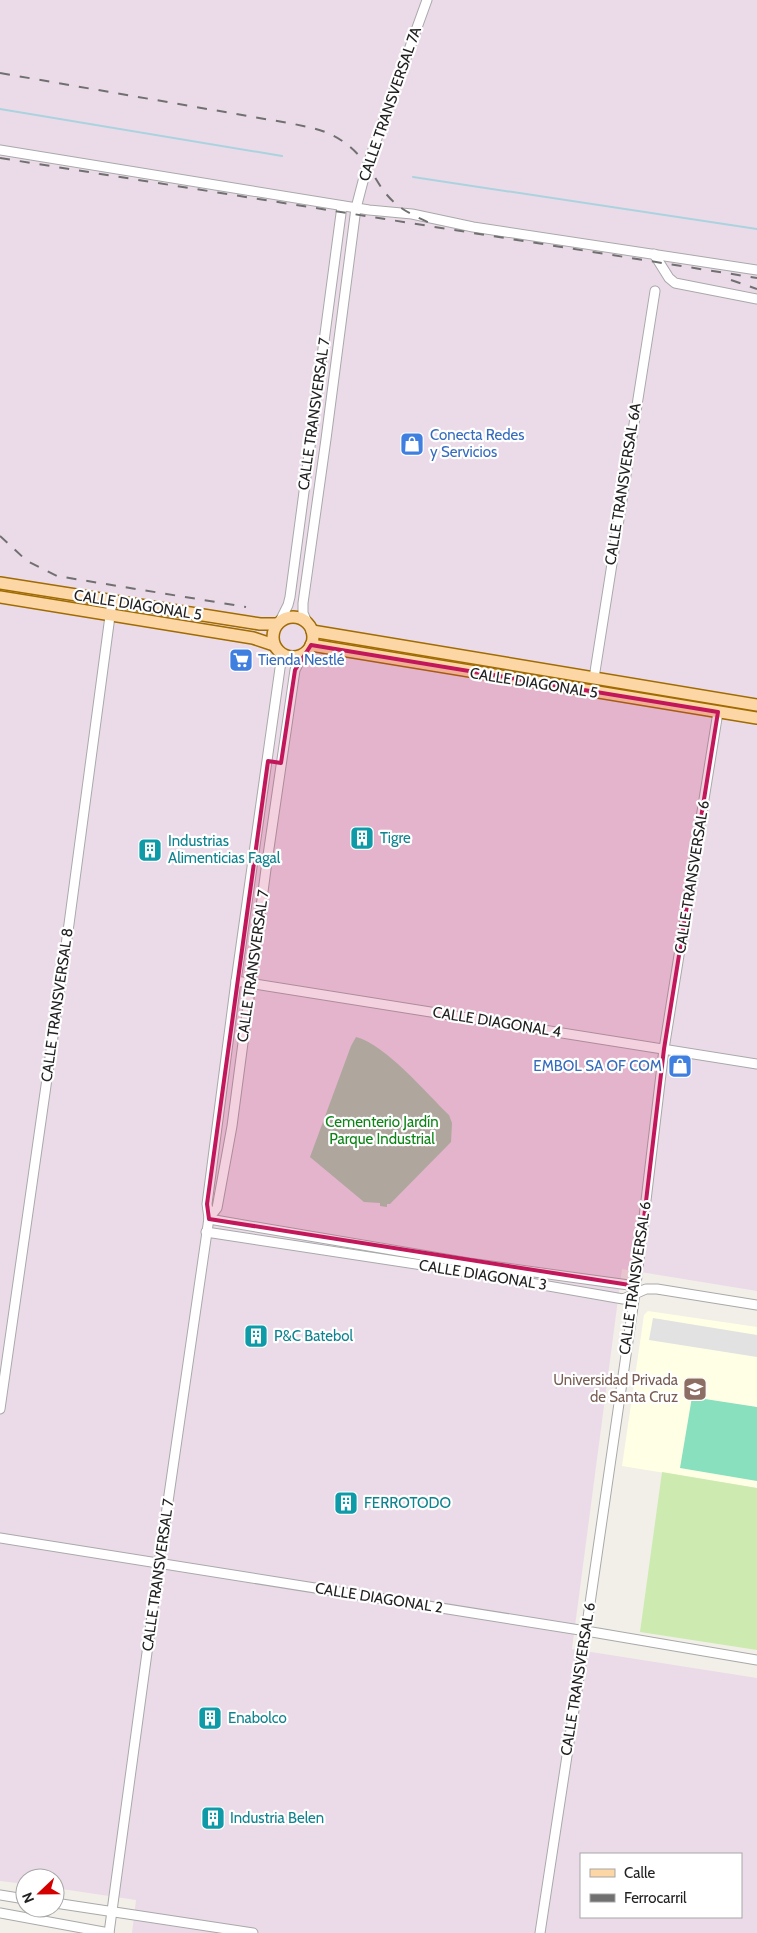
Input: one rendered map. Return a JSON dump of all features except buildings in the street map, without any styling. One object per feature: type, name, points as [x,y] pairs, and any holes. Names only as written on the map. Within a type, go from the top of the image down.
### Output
[{"type":"main road","name":"CALLE DIAGONAL 5","points":[[0,583],[260,624],[278,623]]},
{"type":"main road","name":"CALLE DIAGONAL 5","points":[[0,597],[253,638],[278,650]]},
{"type":"main road","points":[[297,617],[309,626],[307,650],[293,657],[278,650],[273,634],[278,623],[285,618],[297,617]]},
{"type":"main road","name":"CALLE DIAGONAL 5","points":[[309,626],[594,678],[757,705]]},
{"type":"main road","name":"CALLE DIAGONAL 5","points":[[307,650],[757,718]]},
{"type":"main road","points":[[535,683],[538,668]]},
{"type":"street","name":"CALLE TRANSVERSAL 7A","points":[[356,208],[367,166],[427,0]]},
{"type":"street","points":[[0,150],[342,206],[412,214],[473,227],[757,270]]},
{"type":"street","name":"CALLE TRANSVERSAL 7","points":[[278,623],[288,606],[290,597],[342,206]]},
{"type":"street","name":"CALLE TRANSVERSAL 7","points":[[309,626],[303,613],[303,603],[356,208]]},
{"type":"street","points":[[654,254],[669,278],[675,283],[757,299]]},
{"type":"street","points":[[334,272],[347,272]]},
{"type":"street","name":"CALLE TRANSVERSAL 6A","points":[[594,678],[655,291]]},
{"type":"street","points":[[318,380],[333,382]]},
{"type":"street","points":[[300,515],[314,518]]},
{"type":"street","name":"CALLE TRANSVERSAL 8","points":[[0,1409],[110,631],[112,601]]},
{"type":"street","name":"CALLE TRANSVERSAL 7","points":[[109,1933],[159,1564],[209,1218],[207,1204],[236,981],[268,761],[278,650]]},
{"type":"street","name":"CALLE TRANSVERSAL 7","points":[[209,1218],[217,1208],[232,1126],[250,983],[295,670],[307,650]]},
{"type":"street","name":"CALLE TRANSVERSAL 6","points":[[540,1933],[635,1289],[664,1049],[718,712]]},
{"type":"street","points":[[268,761],[281,763]]},
{"type":"street","name":"CALLE DIAGONAL 4","points":[[236,981],[757,1064]]},
{"type":"street","points":[[209,1218],[462,1262],[635,1289]]},
{"type":"street","name":"CALLE DIAGONAL 3","points":[[206,1232],[468,1272],[623,1299],[635,1289],[657,1289],[757,1305]]},
{"type":"street","name":"CALLE DIAGONAL 2","points":[[0,1538],[757,1660]]},
{"type":"street","points":[[0,1895],[15,1897]]},
{"type":"street","points":[[65,1905],[253,1933]]},
{"type":"street","points":[[0,1913],[109,1933]]},
{"type":"highlighted area","points":[[311,645],[718,712],[664,1049],[636,1286],[209,1219],[207,1204],[268,761],[281,763],[295,670]]},
{"type":"shaded area","points":[[0,0],[757,0],[757,1291],[622,1269],[572,1649],[757,1678],[757,1933],[132,1933],[136,1900],[65,1889],[65,1868],[15,1868],[15,1883],[0,1881]]},
{"type":"shaded area","name":"Universidad Privada de Santa Cruz","points":[[648,1311],[757,1327],[757,1488],[622,1466],[644,1315]]},
{"type":"shaded area","points":[[653,1318],[757,1335],[757,1357],[649,1340]]},
{"type":"green space","name":"Cementerio Jardín Parque Industrial","points":[[356,1037],[380,1049],[392,1059],[449,1115],[452,1123],[451,1142],[390,1204],[387,1204],[387,1207],[380,1206],[380,1203],[364,1202],[310,1157]]},
{"type":"green space","points":[[692,1397],[757,1407],[757,1481],[680,1468]]},
{"type":"green space","points":[[662,1472],[757,1488],[757,1650],[640,1632]]},
{"type":"waterway","points":[[0,109],[282,156]]},
{"type":"waterway","points":[[413,177],[757,229]]},
{"type":"railway","points":[[0,73],[294,124],[323,131],[342,141],[355,152],[367,165],[386,194],[395,203],[432,224]]},
{"type":"railway","points":[[0,158],[757,278]]},
{"type":"railway","points":[[731,280],[757,289]]},
{"type":"railway","points":[[0,536],[27,561],[57,576],[246,607]]},
{"type":"place","name":"Conecta Redes y Servicios","points":[[412,444]]},
{"type":"place","name":"Tienda Nestlé","points":[[241,660]]},
{"type":"place","name":"Tigre","points":[[362,838]]},
{"type":"place","name":"Industrias Alimenticias Fagal","points":[[150,850]]},
{"type":"place","name":"EMBOL SA OF COM","points":[[680,1066]]},
{"type":"place","name":"P&C Batebol","points":[[256,1336]]},
{"type":"place","name":"Universidad Privada de Santa Cruz","points":[[695,1389]]},
{"type":"place","name":"FERROTODO","points":[[346,1503]]},
{"type":"place","name":"Enabolco","points":[[210,1718]]},
{"type":"place","name":"Industria Belen","points":[[213,1818]]}]
